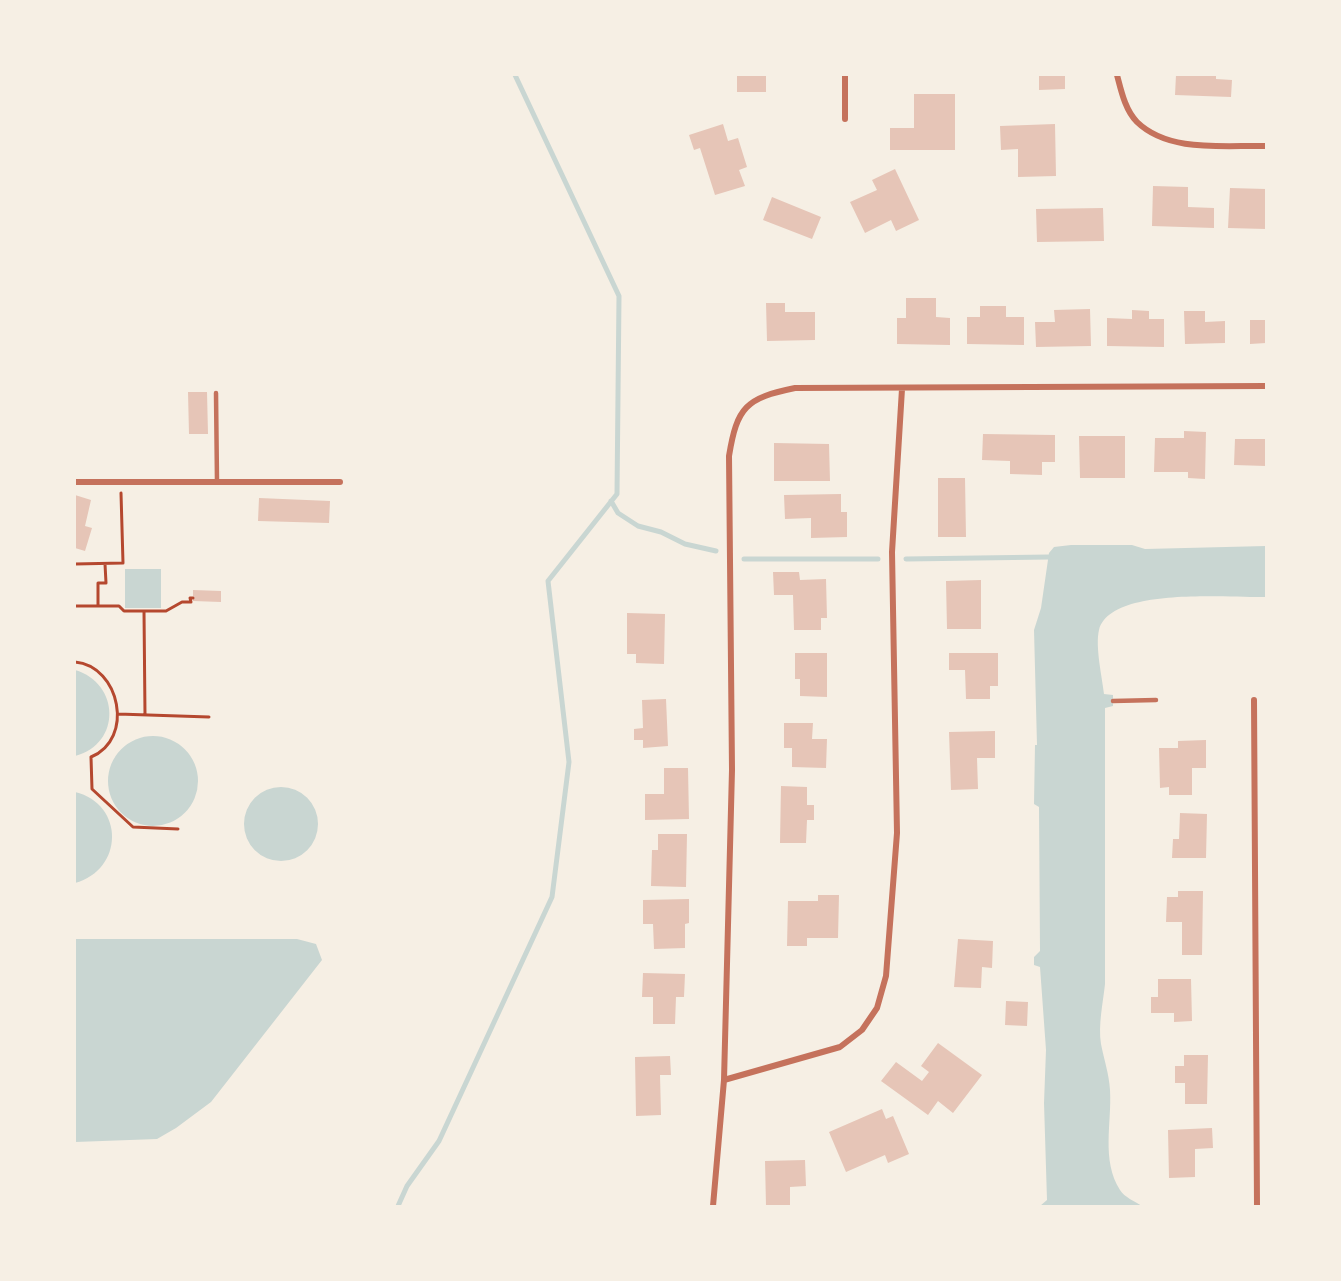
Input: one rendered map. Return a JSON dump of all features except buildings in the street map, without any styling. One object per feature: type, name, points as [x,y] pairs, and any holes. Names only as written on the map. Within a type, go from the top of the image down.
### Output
[{"type":"street","points":[[845,75],[845,119]]},
{"type":"street","points":[[1117,75],[1123,99],[1135,121],[1158,137],[1191,145],[1266,146]]},
{"type":"street","points":[[713,1206],[724,1080],[732,770],[729,456],[734,426],[745,407],[769,393],[795,388],[1266,386]]},
{"type":"street","points":[[724,1080],[840,1047],[862,1030],[877,1008],[886,976],[897,833],[892,552],[902,389]]},
{"type":"street","points":[[75,482],[340,482]]},
{"type":"street","points":[[1254,700],[1257,1206]]},
{"type":"lane","points":[[216,393],[217,482]]},
{"type":"lane","points":[[1113,701],[1156,700]]},
{"type":"path","points":[[75,564],[123,563],[121,482]]},
{"type":"path","points":[[98,606],[98,584],[106,584],[105,564]]},
{"type":"path","points":[[75,606],[166,611],[182,602],[190,602],[190,598],[193,598]]},
{"type":"path","points":[[144,611],[145,715]]},
{"type":"path","points":[[75,662],[89,665],[105,679],[113,691],[118,714],[116,729],[111,740],[91,757],[92,789],[133,827],[149,830],[178,830]]},
{"type":"path","points":[[118,714],[208,717]]},
{"type":"shaded area","points":[[1132,545],[1145,549],[1266,546],[1266,597],[1200,596],[1147,600],[1125,606],[1108,616],[1099,630],[1098,653],[1104,694],[1113,695],[1113,706],[1105,708],[1105,984],[1100,1037],[1109,1078],[1111,1166],[1122,1193],[1142,1206],[1040,1206],[1047,1200],[1044,1103],[1046,1050],[1040,967],[1034,965],[1034,957],[1040,951],[1039,807],[1034,804],[1035,745],[1037,745],[1034,630],[1041,608],[1049,553],[1054,547]]},
{"type":"shaded area","points":[[125,569],[161,569],[161,608],[125,608]]},
{"type":"shaded area","points":[[75,670],[90,677],[101,687],[110,713],[108,727],[101,739],[90,749],[75,756]]},
{"type":"shaded area","points":[[153,736],[170,740],[185,749],[194,764],[198,781],[194,798],[185,813],[170,822],[153,826],[136,822],[121,813],[112,798],[108,781],[112,764],[121,749],[136,740]]},
{"type":"shaded area","points":[[274,787],[288,787],[302,793],[312,803],[318,817],[316,838],[302,855],[288,861],[274,861],[260,855],[250,845],[244,831],[244,817],[250,803],[260,793]]},
{"type":"shaded area","points":[[75,792],[91,799],[103,809],[110,823],[112,837],[110,852],[103,865],[91,876],[75,883]]},
{"type":"shaded area","points":[[75,939],[297,939],[316,944],[322,960],[211,1102],[176,1128],[157,1139],[75,1142]]},
{"type":"waterway","points":[[398,1206],[407,1186],[439,1141],[552,897],[569,762],[548,581],[617,494],[619,296],[515,75]]},
{"type":"waterway","points":[[611,501],[618,513],[638,526],[661,532],[685,544],[716,551]]},
{"type":"waterway","points":[[906,559],[1049,557]]},
{"type":"waterway","points":[[744,559],[878,559]]}]
